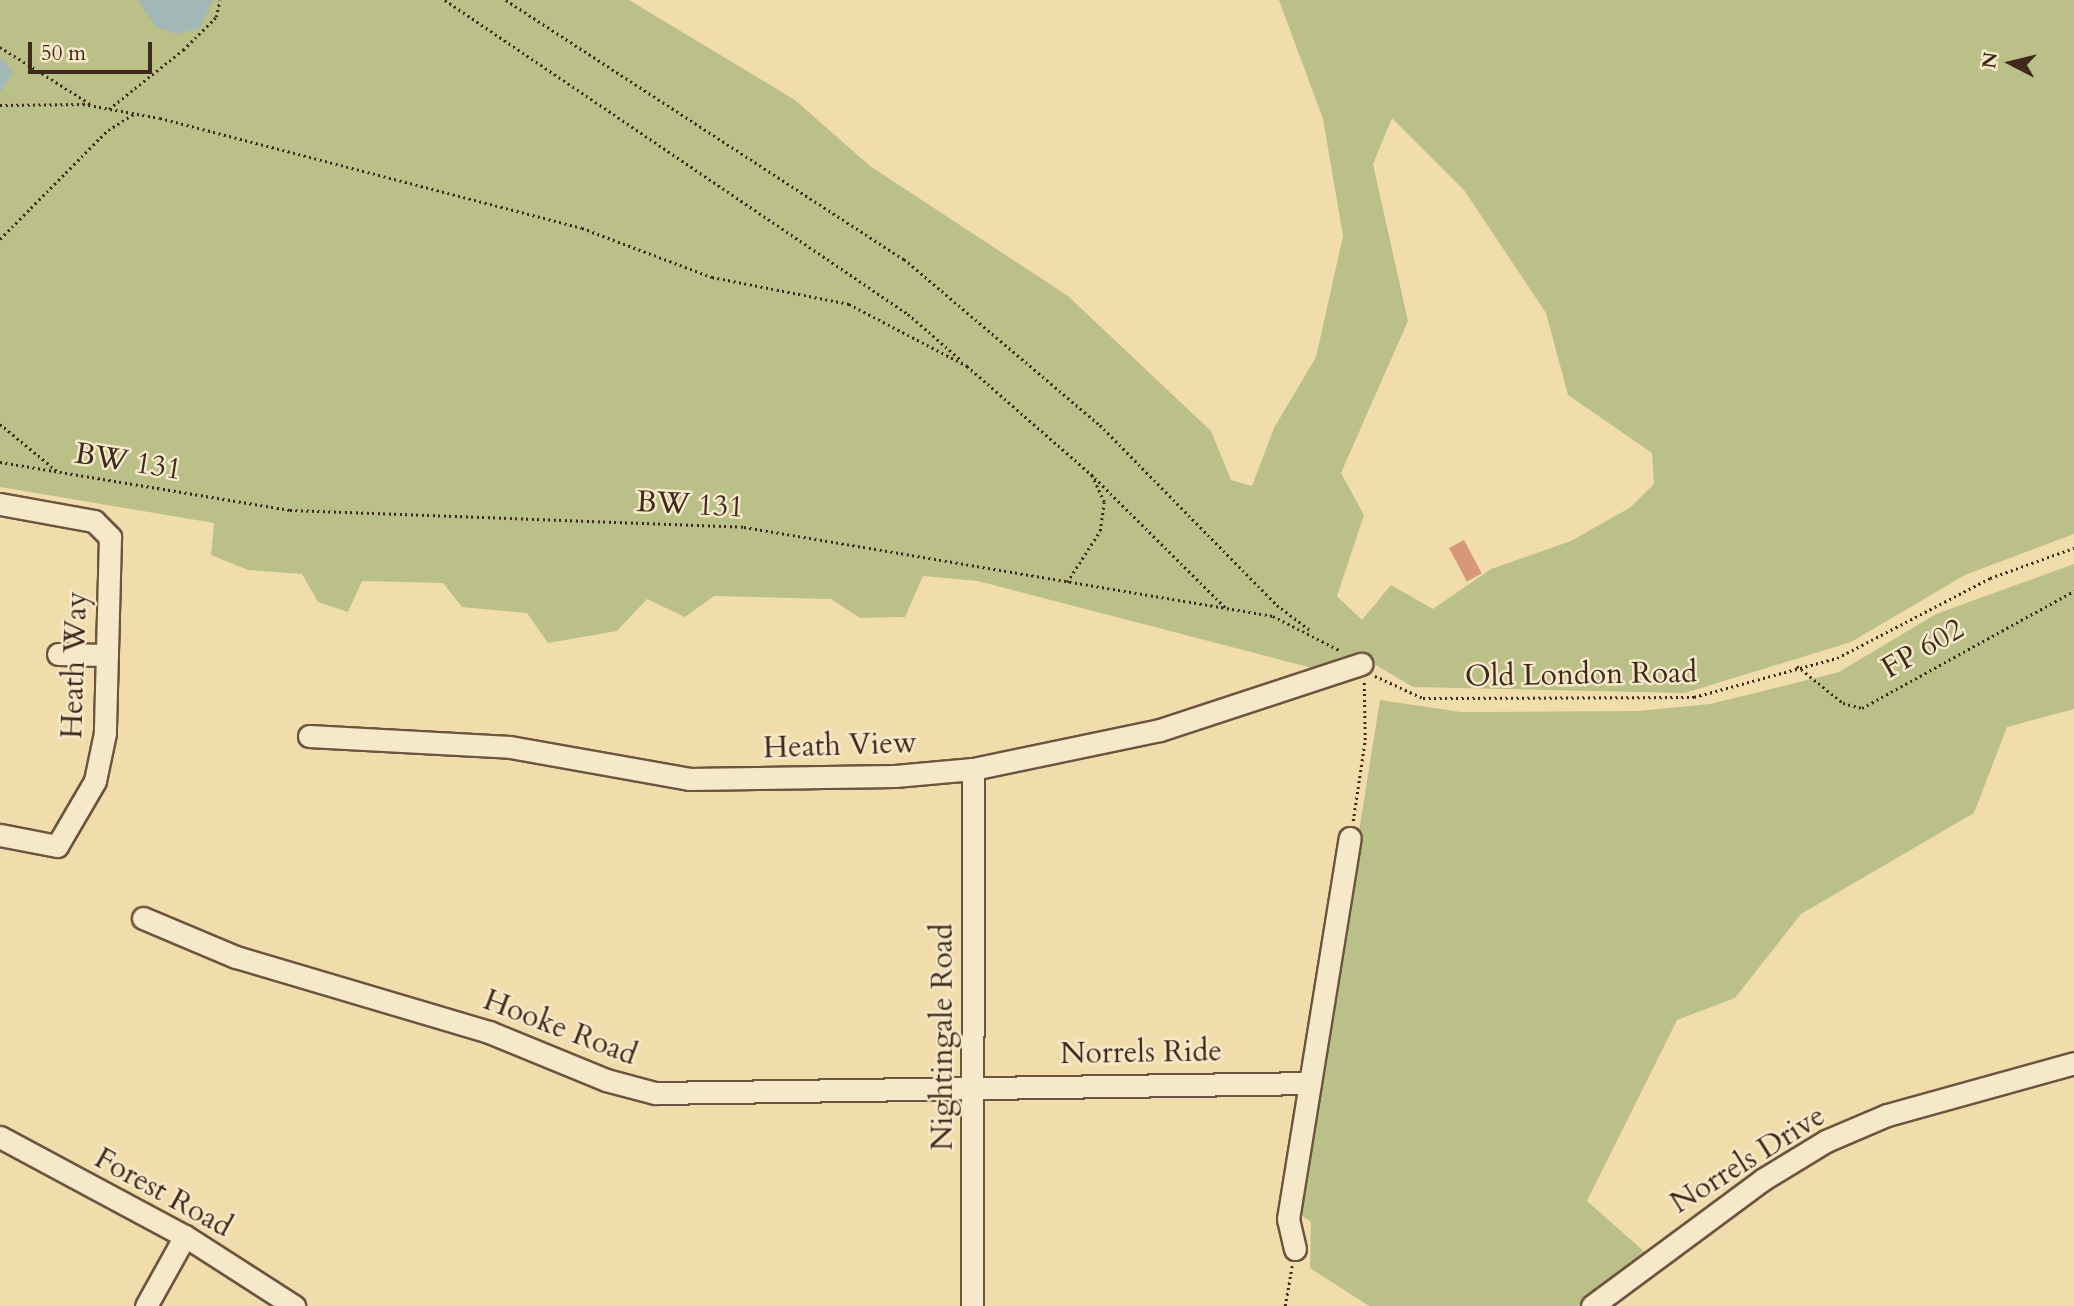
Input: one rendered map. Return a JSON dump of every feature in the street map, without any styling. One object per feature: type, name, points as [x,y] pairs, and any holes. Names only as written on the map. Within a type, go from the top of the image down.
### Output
[{"type":"street","name":"Heath Way","points":[[0,504],[94,521],[108,530],[107,655],[98,773],[69,833],[50,846],[0,835]]},
{"type":"street","points":[[58,654],[107,655]]},
{"type":"street","name":"Heath View","points":[[309,736],[510,747],[690,779],[973,769],[1160,730],[1362,664]]},
{"type":"street","name":"Nightingale Road","points":[[972,1306],[973,769]]},
{"type":"street","points":[[1295,1249],[1288,1219],[1350,838]]},
{"type":"street","name":"Hooke Road","points":[[144,918],[236,957],[477,1028],[645,1091],[758,1095],[973,1089]]},
{"type":"street","name":"Norrels Drive","points":[[1592,1306],[1762,1180],[1826,1141],[1899,1111],[2074,1063]]},
{"type":"street","name":"Norrels Ride","points":[[973,1089],[1310,1083]]},
{"type":"street","name":"Forest Road","points":[[0,1137],[184,1236],[294,1306]]},
{"type":"street","points":[[146,1306],[184,1236]]},
{"type":"path","points":[[108,108],[183,50],[216,17],[220,0]]},
{"type":"path","points":[[445,0],[908,314],[1091,474],[1228,610]]},
{"type":"path","points":[[506,0],[904,260],[1100,425],[1277,605],[1314,632]]},
{"type":"path","points":[[0,47],[93,106]]},
{"type":"path","points":[[0,106],[93,106],[135,113],[582,228],[712,277],[849,304],[969,367]]},
{"type":"path","points":[[0,239],[107,130],[135,113]]},
{"type":"path","points":[[0,424],[59,472]]},
{"type":"path","name":"BW 131","points":[[0,463],[290,510],[744,527],[1273,616],[1314,632],[1362,664]]},
{"type":"path","points":[[1067,582],[1100,531],[1104,502],[1091,474]]},
{"type":"path","name":"Old London Road","points":[[1362,664],[1393,688],[1423,698],[1642,701],[1693,697],[1849,653],[1957,594],[2074,548]]},
{"type":"path","name":"FP 602","points":[[1797,666],[1843,703],[1862,708],[2074,591]]},
{"type":"path","points":[[1350,838],[1365,740],[1362,664]]},
{"type":"path","points":[[1285,1306],[1295,1249]]},
{"type":"green space","points":[[0,0],[629,0],[795,100],[870,166],[1068,296],[1211,431],[1231,480],[1252,486],[1274,428],[1316,357],[1343,236],[1323,119],[1279,0],[2074,0],[2074,534],[1965,575],[1851,642],[1685,693],[1413,687],[1357,654],[1320,670],[978,581],[923,576],[905,617],[860,618],[831,599],[714,596],[685,617],[647,599],[617,631],[548,643],[527,613],[462,607],[443,583],[362,581],[348,612],[318,602],[302,574],[248,570],[211,555],[214,523],[0,487]],"holes":[[[1392,118],[1464,190],[1546,313],[1568,395],[1652,453],[1654,484],[1631,507],[1571,541],[1491,569],[1433,609],[1391,585],[1362,620],[1337,596],[1364,515],[1341,473],[1408,321],[1373,164]]]},
{"type":"green space","points":[[2074,564],[2074,709],[2007,727],[1974,813],[1801,914],[1735,998],[1677,1020],[1587,1201],[1647,1254],[1578,1306],[1369,1306],[1310,1268],[1311,1222],[1298,1213],[1380,700],[1461,712],[1638,711],[1710,704],[1839,672],[1936,614]]},
{"type":"water","points":[[138,0],[213,0],[200,28],[176,34],[156,27]]},
{"type":"water","points":[[0,56],[13,72],[0,93]]},
{"type":"building","points":[[1464,540],[1482,574],[1467,582],[1449,548]]}]
